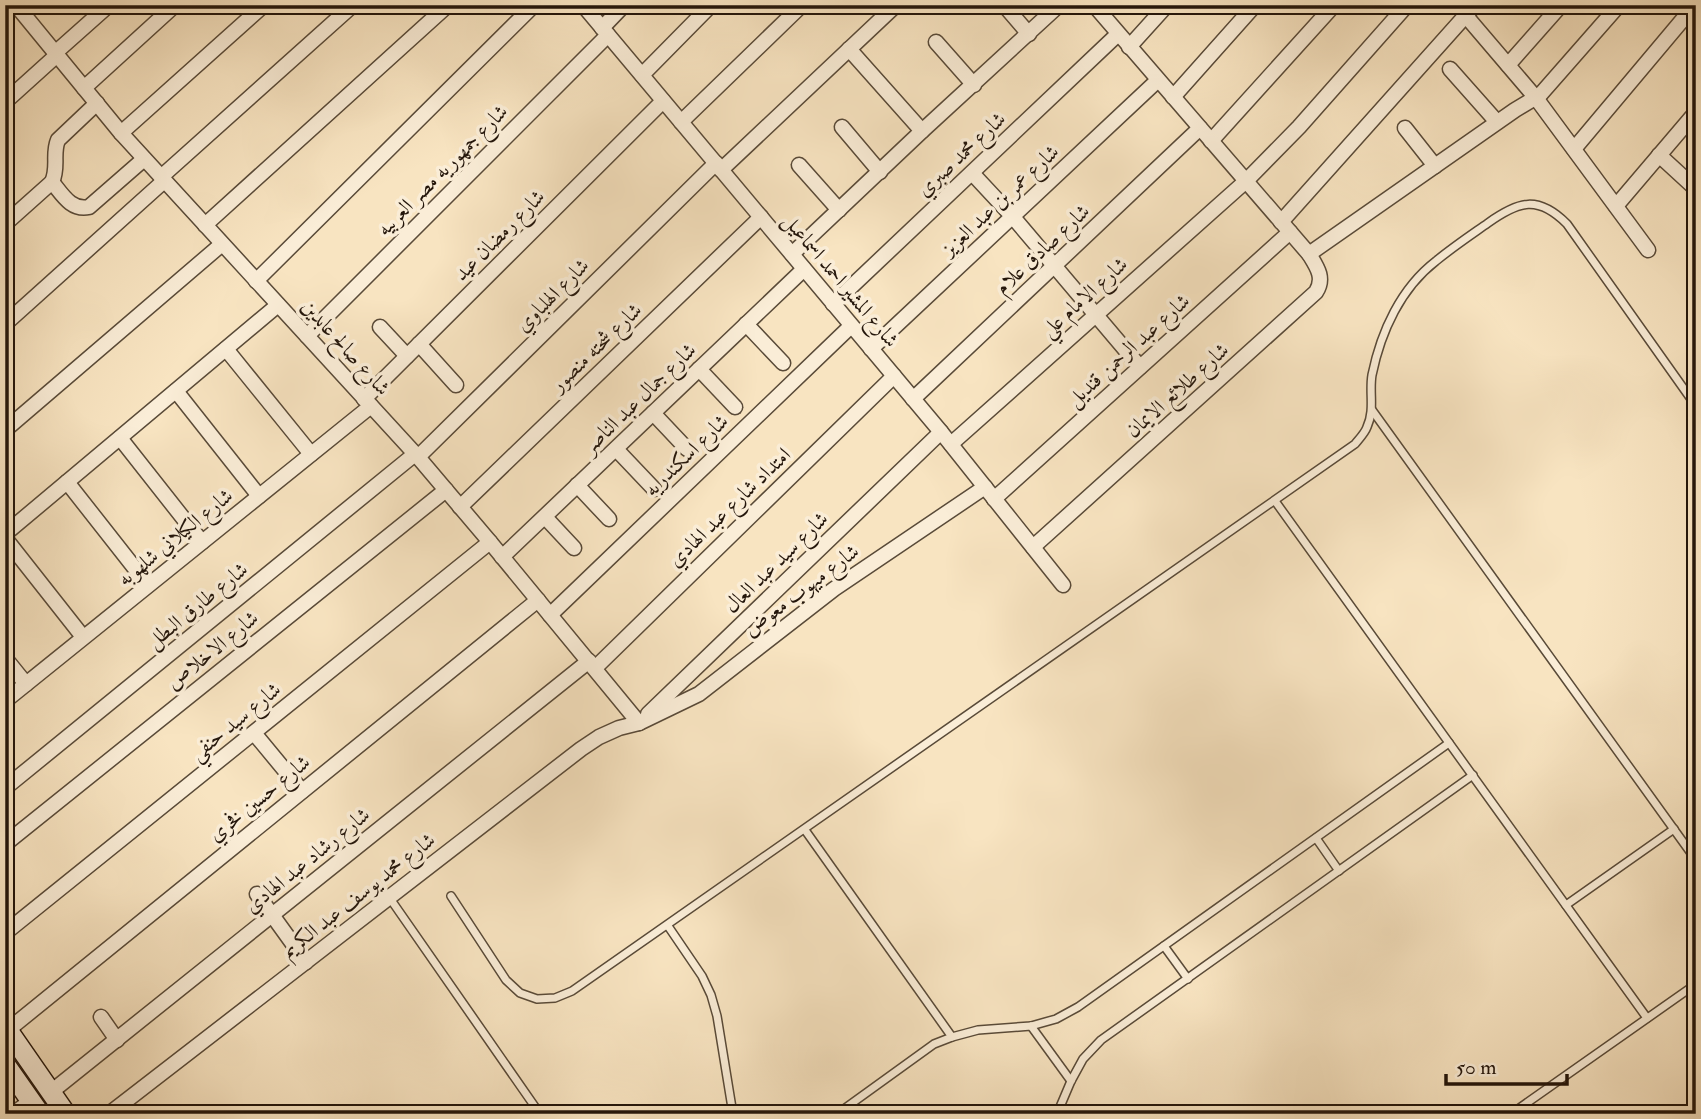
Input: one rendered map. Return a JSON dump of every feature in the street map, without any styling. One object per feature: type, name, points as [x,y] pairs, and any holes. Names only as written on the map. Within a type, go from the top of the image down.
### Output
[{"type":"street","points":[[5,102],[109,5]]},
{"type":"street","points":[[84,88],[176,5]]},
{"type":"street","points":[[121,133],[264,5]]},
{"type":"street","points":[[5,324],[353,5]]},
{"type":"street","points":[[205,225],[448,5]]},
{"type":"street","points":[[256,281],[534,5]]},
{"type":"street","name":"شارع المشير احمد اسماعيل","points":[[583,5],[951,444],[1063,585]]},
{"type":"street","name":"شارع جمهوريه مصر العربيه","points":[[307,336],[605,31],[624,5]]},
{"type":"street","points":[[642,75],[711,5]]},
{"type":"street","points":[[681,122],[802,5]]},
{"type":"street","name":"شارع الهلباوي","points":[[417,456],[718,167],[896,5]]},
{"type":"street","points":[[1004,5],[1029,34]]},
{"type":"street","points":[[792,254],[1059,5]]},
{"type":"street","points":[[1094,5],[1309,254],[1497,122],[1536,98],[1619,5]]},
{"type":"street","points":[[1129,47],[1167,5]]},
{"type":"street","points":[[1173,97],[1255,5]]},
{"type":"street","points":[[1211,141],[1334,5]]},
{"type":"street","name":"شارع الامام علي","points":[[951,444],[1246,181],[1299,127],[1407,5]]},
{"type":"street","points":[[1508,65],[1561,5]]},
{"type":"street","points":[[1574,149],[1695,5]]},
{"type":"street","name":"شارع صالح عابدين","points":[[16,8],[144,159],[417,456],[639,723]]},
{"type":"street","points":[[1471,10],[1508,65],[1536,98],[1648,250]]},
{"type":"street","name":"شارع عبد الرحمن قنديل","points":[[990,493],[1140,368],[1286,227],[1471,10]]},
{"type":"street","name":"شارع محمد صبري","points":[[833,304],[1118,34]]},
{"type":"street","points":[[936,42],[974,85]]},
{"type":"street","points":[[849,49],[922,131]]},
{"type":"street","points":[[1450,69],[1497,122]]},
{"type":"street","name":"شارع عمر بن عبد العزيز","points":[[871,349],[1158,80]]},
{"type":"street","name":"شارع رمضان عيد","points":[[368,402],[407,356],[663,101]]},
{"type":"street","points":[[5,224],[52,182],[57,165],[55,148],[58,140],[97,103]]},
{"type":"street","points":[[1616,206],[1696,112]]},
{"type":"street","points":[[842,127],[880,172]]},
{"type":"street","name":"شارع صادق علام","points":[[913,399],[1200,128]]},
{"type":"street","points":[[1405,128],[1435,166]]},
{"type":"street","points":[[1659,155],[1696,189]]},
{"type":"street","points":[[52,182],[76,207],[89,207],[144,159]]},
{"type":"street","points":[[800,164],[839,210]]},
{"type":"street","points":[[972,173],[1013,217],[1140,368]]},
{"type":"street","name":"شارع شحته منصور","points":[[460,507],[761,217]]},
{"type":"street","points":[[5,430],[222,244]]},
{"type":"street","name":"شارع طلائع الايمان","points":[[1033,547],[1316,292],[1321,278],[1309,254]]},
{"type":"street","name":"شارع جمال عبد الناصر","points":[[502,557],[804,269]]},
{"type":"street","points":[[83,637],[5,536],[278,305]]},
{"type":"street","points":[[746,324],[783,363]]},
{"type":"street","name":"شارع اسكندريه","points":[[551,615],[851,326]]},
{"type":"street","points":[[380,327],[407,356]]},
{"type":"street","points":[[419,344],[456,384]]},
{"type":"street","points":[[226,349],[311,454]]},
{"type":"street","points":[[699,369],[735,407]]},
{"type":"street","name":"امتداد شارع عبد الهادي","points":[[592,665],[894,376]]},
{"type":"street","points":[[176,391],[259,496]]},
{"type":"street","name":"شارع الكيلاني شلهوبه","points":[[5,701],[311,454],[368,402]]},
{"type":"street","points":[[653,413],[687,449]]},
{"type":"street","name":"شارع سيد عبد العال","points":[[639,723],[941,432]]},
{"type":"street","points":[[120,438],[202,542]]},
{"type":"street","points":[[616,449],[654,489]]},
{"type":"street","name":"شارع طارق البطل","points":[[5,788],[417,456]]},
{"type":"street","points":[[67,482],[148,585]]},
{"type":"street","points":[[577,485],[609,519]]},
{"type":"street","name":"شارع الاخلاص","points":[[5,844],[446,490]]},
{"type":"street","name":"شارع ميهوب معوض","points":[[639,723],[699,694],[834,589],[990,493]]},
{"type":"street","points":[[545,517],[574,548]]},
{"type":"street","name":"شارع سيد حنفي","points":[[5,933],[490,542]]},
{"type":"street","name":"شارع حسين فخري","points":[[7,1028],[538,600]]},
{"type":"street","points":[[5,658],[26,684]]},
{"type":"street","name":"شارع رشاد عبد الهادي","points":[[51,1093],[272,915],[592,665]]},
{"type":"street","name":"شارع محمد يوسف عبد الكريم","points":[[109,1114],[590,743],[619,728],[639,723]]},
{"type":"street","points":[[254,733],[302,791]]},
{"type":"street","points":[[257,894],[306,962]]},
{"type":"street","points":[[101,1017],[117,1040]]},
{"type":"street","points":[[7,1028],[66,1114]]},
{"type":"street","points":[[8,1072],[36,1107],[13,1114]]},
{"type":"lane","points":[[452,896],[506,980],[520,992],[537,999],[555,998],[572,991],[1355,444],[1367,429],[1372,410],[1372,378],[1379,345],[1392,314],[1411,286],[1434,262],[1517,205],[1536,204],[1554,211],[1567,224],[1696,406]]},
{"type":"lane","points":[[1372,410],[1674,829],[1691,848],[1696,860]]},
{"type":"lane","points":[[1275,501],[1647,1018]]},
{"type":"lane","points":[[836,1114],[934,1044],[978,1030],[1031,1026],[1056,1019],[1078,1007],[1449,743]]},
{"type":"lane","points":[[1057,1114],[1083,1059],[1101,1041],[1473,775]]},
{"type":"lane","points":[[1566,905],[1674,829]]},
{"type":"lane","points":[[805,830],[952,1037]]},
{"type":"lane","points":[[1316,838],[1339,870]]},
{"type":"lane","points":[[389,897],[540,1114]]},
{"type":"lane","points":[[668,926],[702,976],[710,995],[717,1016],[733,1114]]},
{"type":"lane","points":[[1164,946],[1188,979]]},
{"type":"lane","points":[[1511,1114],[1696,984]]},
{"type":"lane","points":[[1031,1026],[1071,1081]]}]
